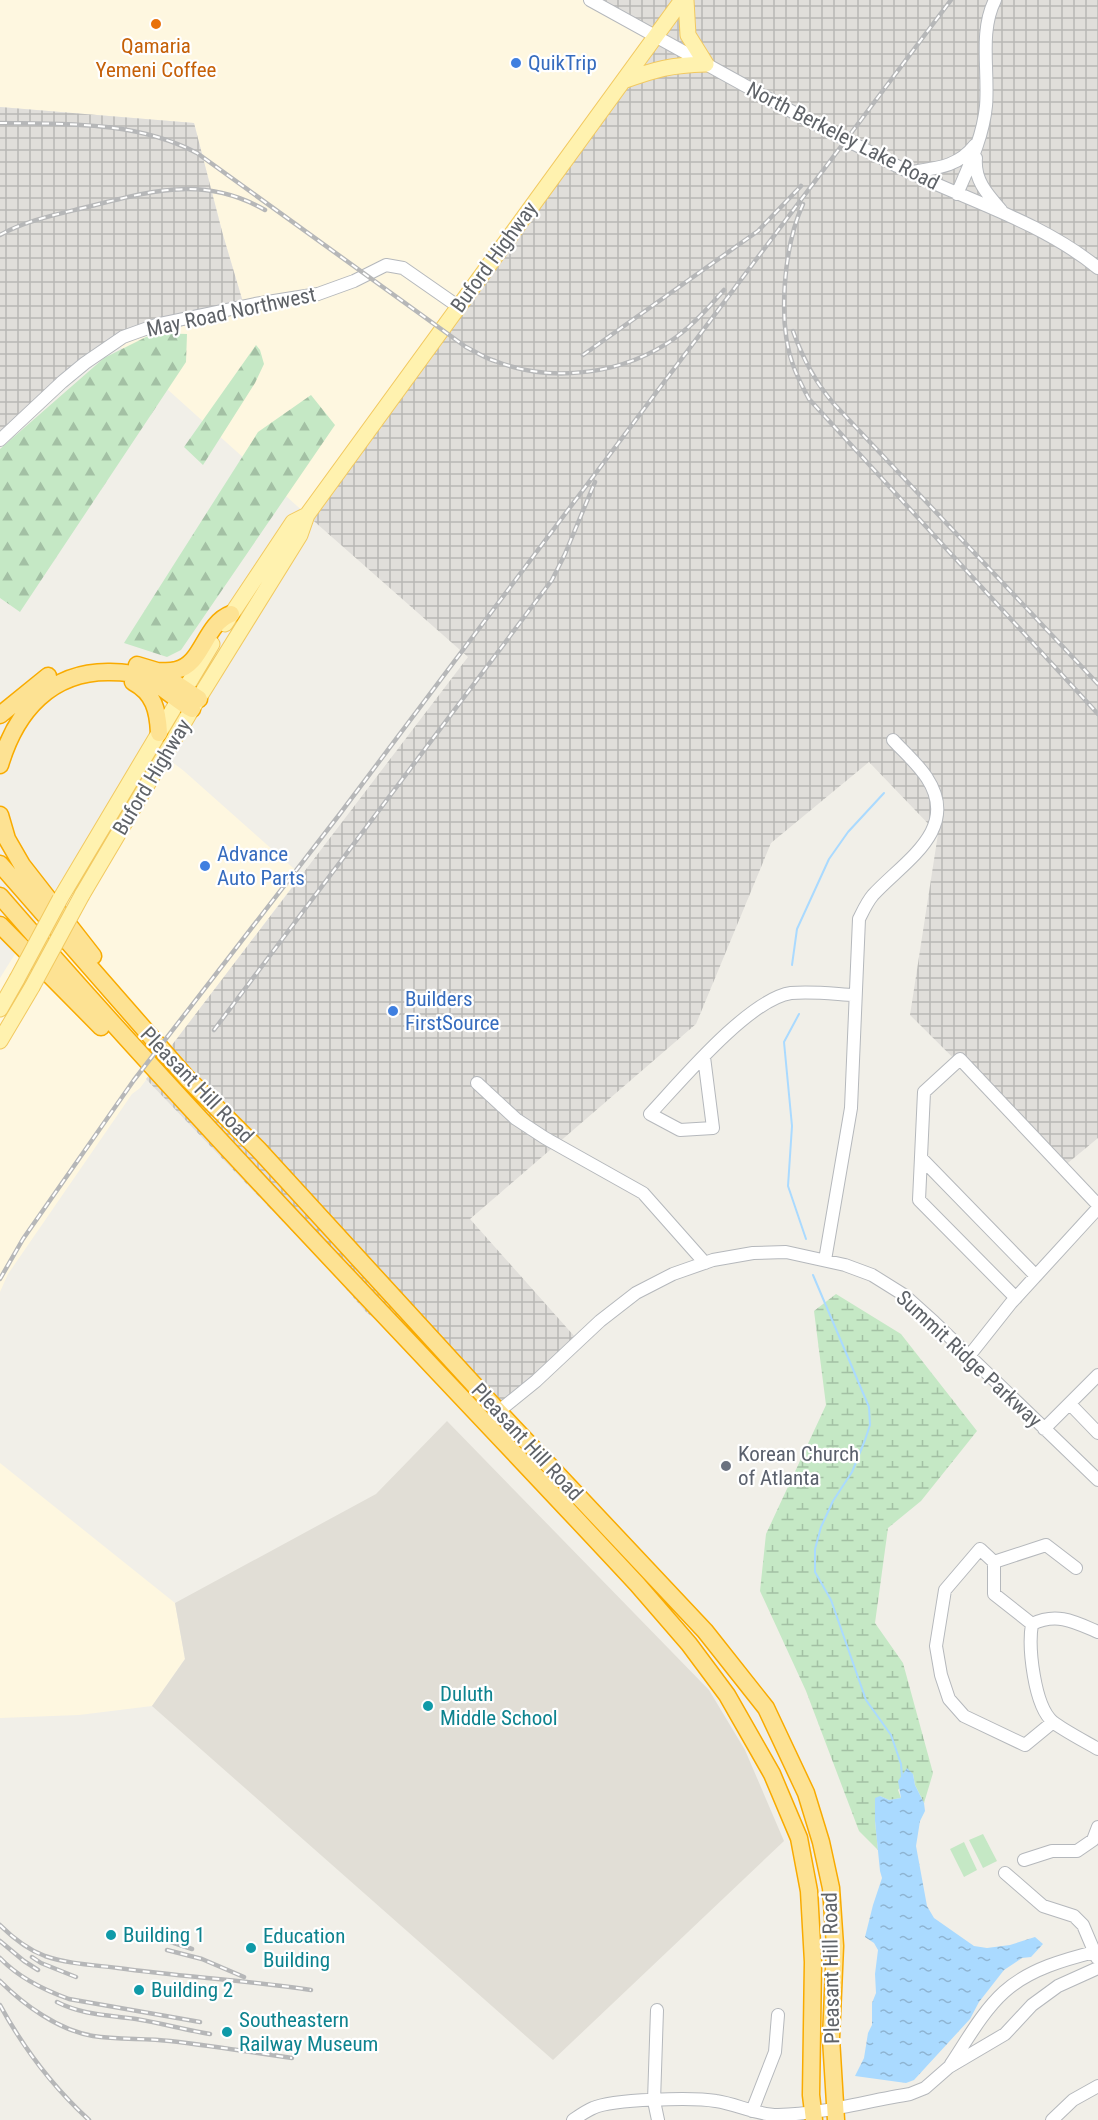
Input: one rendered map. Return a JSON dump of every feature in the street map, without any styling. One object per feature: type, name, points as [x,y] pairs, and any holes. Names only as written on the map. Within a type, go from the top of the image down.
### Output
[{"type":"highway","points":[[0,715],[46,677],[71,665],[95,660],[121,661],[157,671],[178,670],[191,663],[219,618],[231,614]]},
{"type":"highway","points":[[157,671],[188,699]]},
{"type":"highway","points":[[0,765],[5,746],[21,717],[47,689],[71,677],[94,672],[124,672],[147,678],[188,699]]},
{"type":"highway","points":[[21,717],[53,692],[74,682],[94,677],[121,677],[136,683],[149,694],[155,704],[159,733]]},
{"type":"highway","points":[[0,815],[7,839],[22,865],[187,1078]]},
{"type":"highway","name":"Pleasant Hill Road","points":[[0,864],[187,1078],[258,1149],[493,1417],[689,1644],[727,1695],[772,1774],[799,1838],[809,1891],[813,1962],[810,2095],[824,2115]]},
{"type":"highway","name":"Pleasant Hill Road","points":[[0,896],[77,985],[205,1125],[705,1631],[766,1708],[806,1793],[821,1842],[831,1888],[834,1946],[831,2038],[824,2115]]},
{"type":"highway","points":[[0,926],[160,1086],[205,1125]]},
{"type":"main road","name":"Buford Highway","points":[[0,1009],[67,886],[159,733],[188,699],[300,534],[307,515],[684,0]]},
{"type":"main road","points":[[684,0],[688,35],[706,64]]},
{"type":"main road","points":[[623,81],[671,65],[706,64]]},
{"type":"main road","name":"Buford Highway","points":[[0,1041],[82,895],[188,699],[231,614],[293,522],[307,515]]},
{"type":"street","points":[[957,194],[973,159],[986,108],[987,32],[991,7],[995,0]]},
{"type":"street","name":"North Berkeley Lake Road","points":[[596,2],[800,116],[895,165],[1005,214],[1059,242],[1098,268]]},
{"type":"street","points":[[910,172],[950,166],[967,155],[978,142]]},
{"type":"street","points":[[978,142],[975,169],[980,184],[1005,214]]},
{"type":"street","name":"May Road Northwest","points":[[0,440],[64,380],[123,337],[159,324],[255,304],[318,294],[386,265],[403,268],[459,307]]},
{"type":"street","points":[[825,1260],[851,1108],[859,919],[871,897],[927,842],[935,824],[936,802],[927,777],[893,740]]},
{"type":"street","points":[[704,1057],[714,1128],[680,1130],[650,1114],[735,1024],[777,998],[791,993],[855,995]]},
{"type":"street","points":[[969,1356],[1016,1298],[1098,1207],[960,1059],[924,1092],[919,1200],[1016,1298]]},
{"type":"street","points":[[477,1083],[516,1119],[545,1138],[643,1193],[705,1263]]},
{"type":"street","points":[[921,1158],[1036,1276]]},
{"type":"street","name":"Summit Ridge Parkway","points":[[493,1417],[536,1381],[600,1321],[636,1293],[673,1274],[705,1263],[753,1254],[786,1252],[825,1260],[872,1275],[903,1295],[1098,1480]]},
{"type":"street","points":[[1044,1429],[1098,1375]]},
{"type":"street","points":[[1070,1404],[1098,1432]]},
{"type":"street","points":[[994,1562],[1046,1545],[1076,1568]]},
{"type":"street","points":[[1032,1624],[994,1594],[994,1562],[980,1549],[945,1590],[936,1646],[941,1675],[949,1699],[964,1716],[1025,1745],[1053,1722]]},
{"type":"street","points":[[1032,1624],[1041,1619],[1069,1619],[1098,1632]]},
{"type":"street","points":[[1032,1624],[1030,1646],[1034,1676],[1046,1712],[1053,1722],[1098,1749]]},
{"type":"street","points":[[1024,1860],[1052,1851],[1077,1851],[1093,1840],[1098,1827]]},
{"type":"street","points":[[949,2067],[1002,1993],[1029,1974],[1097,1955],[1083,1925],[1074,1916],[1043,1906],[1005,1873]]},
{"type":"street","points":[[573,2120],[594,2107],[698,2099],[718,2101],[752,2111],[777,2115],[824,2115],[910,2094],[925,2088],[949,2067],[1005,2034],[1032,2006],[1058,1986],[1098,1968]]},
{"type":"street","points":[[657,2010],[654,2101],[658,2120]]},
{"type":"street","points":[[752,2111],[775,2052],[778,2015]]},
{"type":"street","points":[[1052,2120],[1072,2100],[1098,2086]]},
{"type":"shaded area","points":[[0,0],[590,0],[656,36],[307,515],[117,344],[245,309],[194,123],[0,107]]},
{"type":"shaded area","points":[[590,0],[1098,0],[1098,1138],[1063,1167],[910,1015],[938,834],[869,762],[771,843],[696,1024],[470,1219],[575,1337],[488,1416],[365,1311],[335,1276],[146,1079],[468,657],[307,515],[656,36]]},
{"type":"shaded area","points":[[0,107],[194,123],[245,309],[117,344],[0,442]]},
{"type":"shaded area","points":[[147,743],[184,771],[301,875],[140,1088],[132,1094],[8,1274],[0,1292],[0,978]]},
{"type":"shaded area","points":[[447,1421],[709,1690],[745,1750],[784,1841],[553,2060],[152,1706],[185,1659],[175,1603],[376,1494]]},
{"type":"shaded area","points":[[0,1463],[175,1603],[185,1659],[152,1706],[79,1715],[0,1718]]},
{"type":"green space","points":[[154,333],[187,334],[186,362],[20,612],[0,598],[0,449],[104,358]]},
{"type":"green space","points":[[256,345],[264,364],[255,383],[203,465],[184,447]]},
{"type":"green space","points":[[311,395],[335,425],[181,650],[167,657],[124,643],[258,432]]},
{"type":"green space","points":[[836,1294],[901,1334],[977,1431],[921,1501],[888,1528],[875,1623],[903,1663],[933,1773],[924,1803],[915,1785],[913,1774],[898,1790],[901,1798],[889,1800],[880,1796],[875,1821],[878,1850],[859,1831],[806,1691],[760,1591],[766,1534],[826,1405],[814,1311]]},
{"type":"green space","points":[[983,1834],[997,1861],[983,1868],[969,1840]]},
{"type":"green space","points":[[964,1842],[977,1870],[964,1877],[950,1849]]},
{"type":"water","points":[[907,1768],[913,1774],[915,1785],[924,1803],[925,1811],[920,1821],[916,1846],[927,1906],[934,1918],[974,1946],[987,1948],[1010,1945],[1035,1937],[1043,1944],[1031,1957],[1022,1958],[1004,1970],[979,2002],[970,2019],[914,2080],[906,2083],[855,2076],[864,2058],[868,2033],[872,2025],[872,2003],[876,1993],[875,1974],[878,1950],[874,1943],[865,1937],[882,1878],[875,1821],[875,1798],[880,1796],[889,1800],[901,1798],[898,1781]]},
{"type":"waterway","points":[[792,965],[797,929],[829,859],[848,832],[884,793]]},
{"type":"waterway","points":[[799,1014],[784,1042],[792,1126],[788,1186],[806,1239]]},
{"type":"waterway","points":[[813,1275],[869,1407],[870,1425],[852,1472],[833,1501],[821,1527],[815,1549],[815,1572],[831,1600],[866,1700],[891,1735],[901,1764],[902,1776]]},
{"type":"railway","points":[[0,1279],[23,1239],[134,1080],[339,815],[951,0]]},
{"type":"railway","points":[[0,123],[101,126],[150,135],[197,153],[466,347],[517,368],[541,372],[588,372],[634,360],[682,333],[724,290]]},
{"type":"railway","points":[[583,355],[758,231],[801,186]]},
{"type":"railway","points":[[0,235],[19,226],[51,216],[153,192],[197,189],[219,192],[242,199],[265,210]]},
{"type":"railway","points":[[803,204],[796,221],[787,262],[784,306],[788,347],[800,382],[809,399],[1098,714]]},
{"type":"railway","points":[[793,331],[810,370],[834,404],[1098,684]]},
{"type":"railway","points":[[214,1030],[552,580],[595,482]]},
{"type":"railway","points":[[0,1925],[33,1950],[63,1961],[311,1990]]},
{"type":"railway","points":[[0,1941],[38,1970]]},
{"type":"railway","points":[[168,1941],[192,1949]]},
{"type":"railway","points":[[167,1950],[202,1959],[244,1977]]},
{"type":"railway","points":[[32,1957],[76,1977]]},
{"type":"railway","points":[[0,1958],[32,1982],[69,1999],[200,2022]]},
{"type":"railway","points":[[0,1981],[42,2015],[80,2033],[102,2037],[170,2041],[292,2058]]},
{"type":"railway","points":[[204,1996],[216,1999]]},
{"type":"railway","points":[[57,2002],[86,2012],[210,2034]]},
{"type":"railway","points":[[0,2005],[40,2066],[89,2120]]},
{"type":"place","name":"Qamaria Yemeni Coffee","points":[[156,24]]},
{"type":"place","name":"QuikTrip","points":[[516,63]]},
{"type":"place","name":"Advance Auto Parts","points":[[205,866]]},
{"type":"place","name":"Builders FirstSource","points":[[393,1011]]},
{"type":"place","name":"Korean Church of Atlanta","points":[[726,1466]]},
{"type":"place","name":"Duluth Middle School","points":[[428,1706]]},
{"type":"place","name":"Building 1","points":[[111,1935]]},
{"type":"place","name":"Education Building","points":[[251,1948]]},
{"type":"place","name":"Building 2","points":[[139,1990]]},
{"type":"place","name":"Southeastern Railway Museum","points":[[227,2032]]}]
